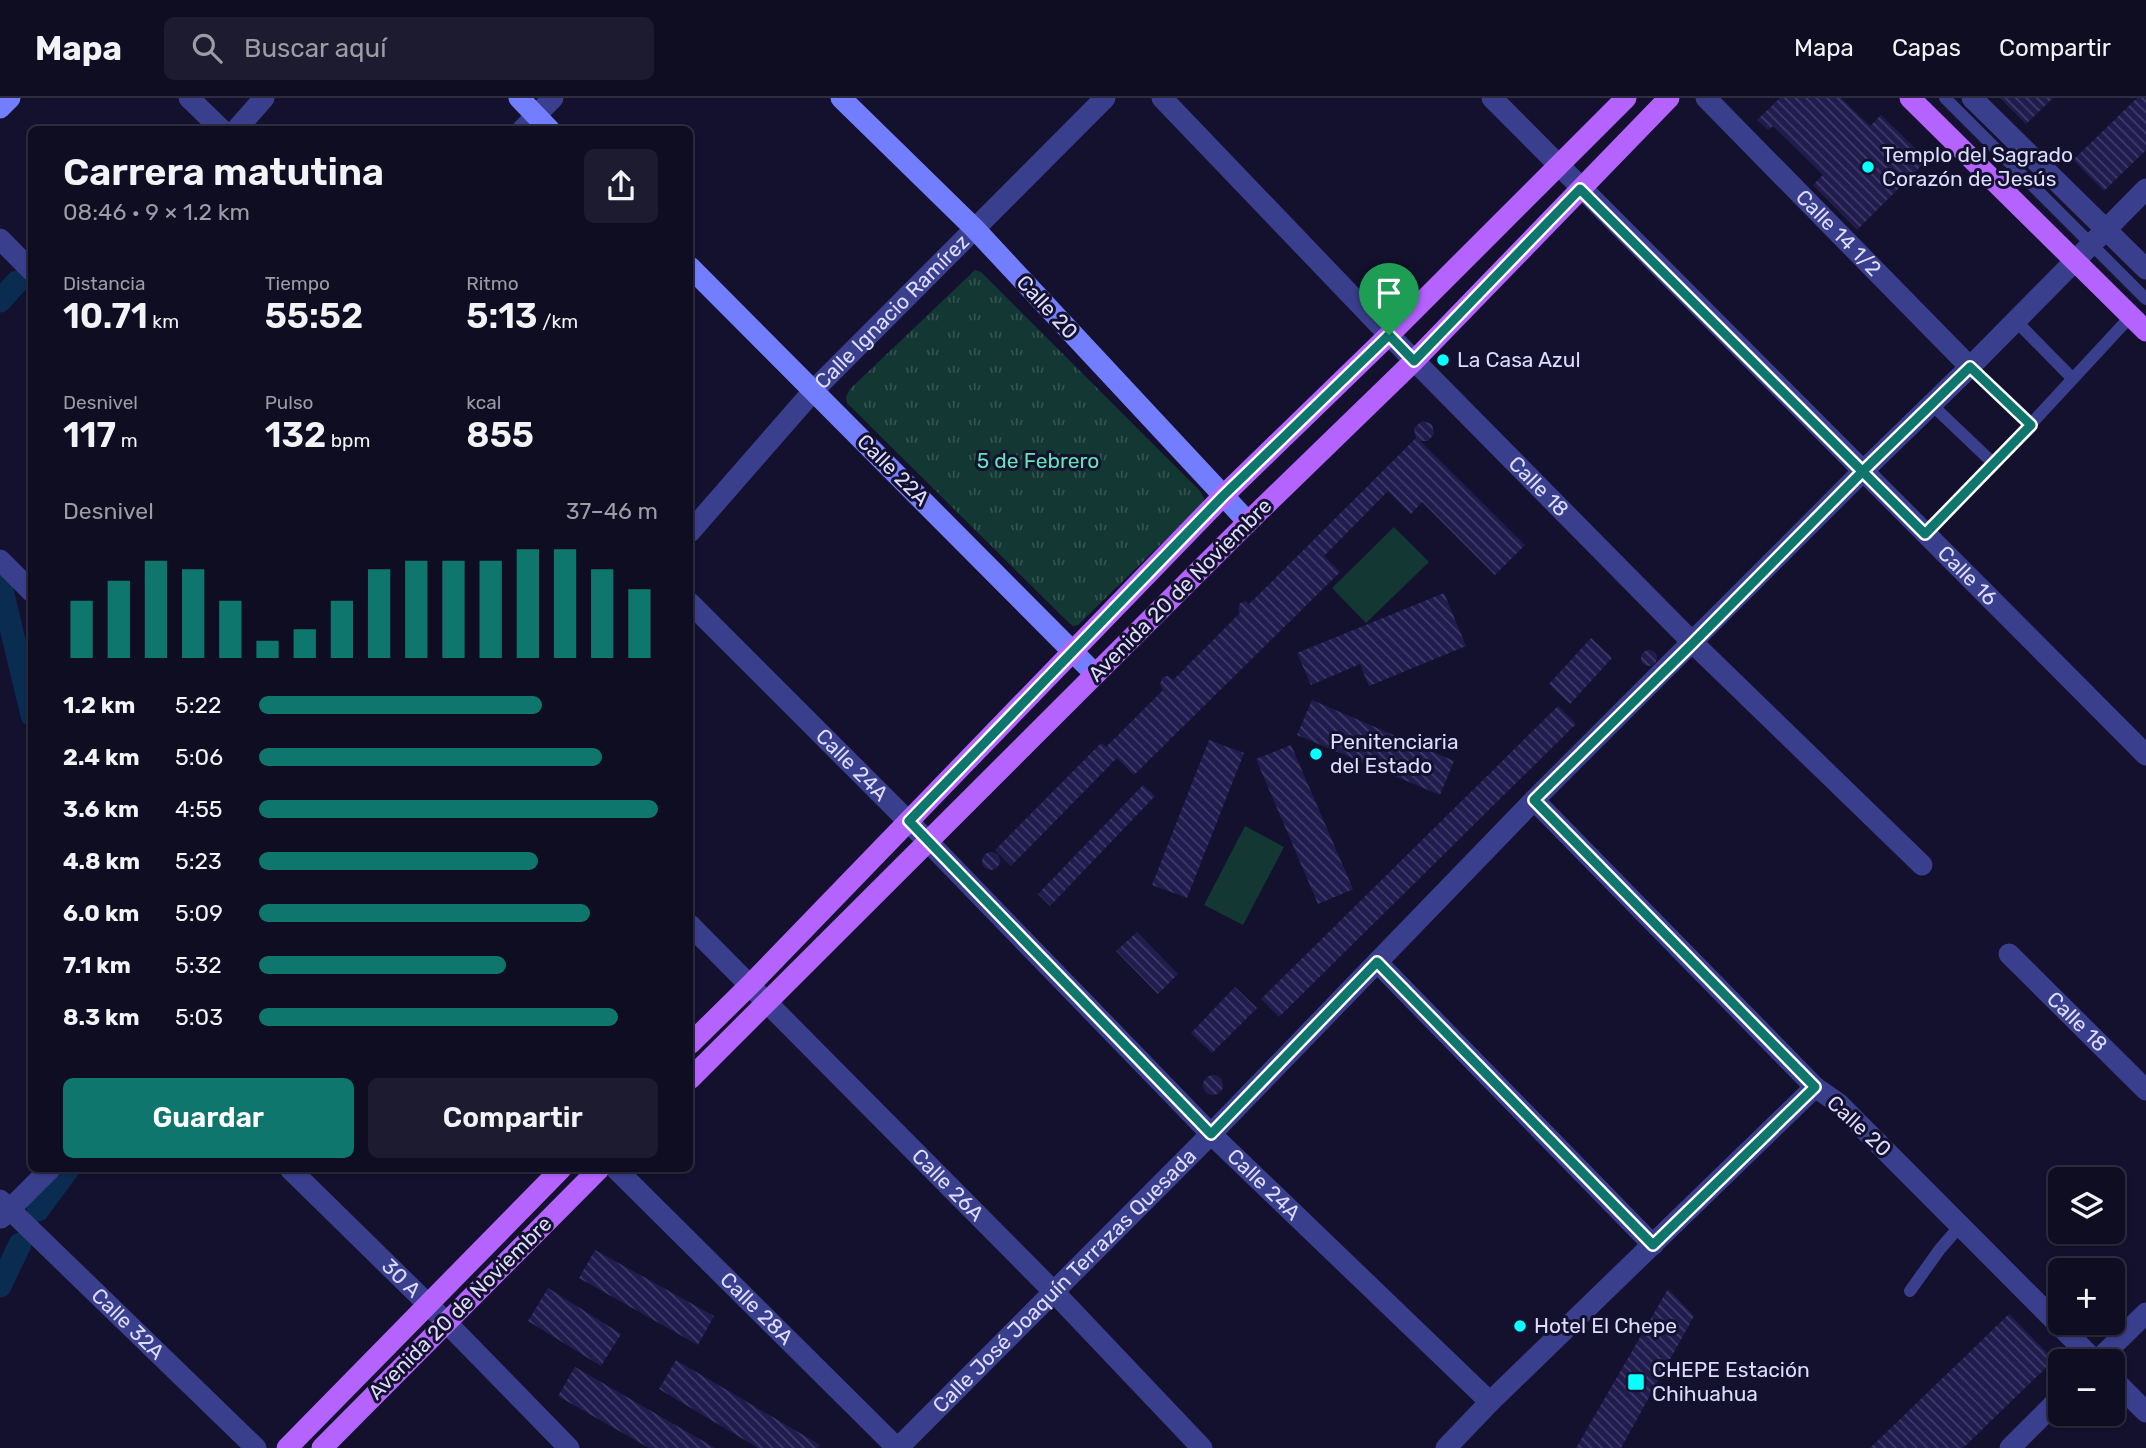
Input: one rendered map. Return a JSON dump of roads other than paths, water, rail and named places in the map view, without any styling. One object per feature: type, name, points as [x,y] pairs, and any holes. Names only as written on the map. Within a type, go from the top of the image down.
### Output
[{"type":"main road","points":[[0,108],[10,98]]},
{"type":"main road","points":[[519,98],[536,125]]},
{"type":"main road","name":"Calle 20","points":[[841,98],[974,228],[1248,522]]},
{"type":"main road","name":"Avenida 20 de Noviembre","points":[[693,1041],[1223,496],[1626,98]]},
{"type":"main road","name":"Avenida 20 de Noviembre","points":[[693,1076],[1248,522],[1414,361],[1669,98]]},
{"type":"main road","points":[[1910,98],[2139,324]]},
{"type":"main road","name":"Calle 22A","points":[[693,270],[1095,674]]},
{"type":"main road","name":"Avenida 20 de Noviembre","points":[[287,1448],[558,1172]]},
{"type":"main road","name":"Avenida 20 de Noviembre","points":[[322,1448],[596,1172]]},
{"type":"street","points":[[189,98],[218,126]]},
{"type":"street","points":[[240,126],[264,98]]},
{"type":"street","points":[[536,125],[553,98]]},
{"type":"street","name":"Calle Ignacio Ramírez","points":[[693,529],[814,390],[1105,98]]},
{"type":"street","name":"Calle 18","points":[[1162,98],[1414,361],[1693,643],[1922,865]]},
{"type":"street","name":"Calle 16","points":[[1492,98],[2145,752]]},
{"type":"street","name":"Calle 14 1/2","points":[[1706,98],[1970,367]]},
{"type":"street","points":[[1972,98],[2099,237],[2146,269]]},
{"type":"street","name":"Calle José Joaquín Terrazas Quesada","points":[[898,1448],[1211,1134],[1534,800],[2146,189]]},
{"type":"street","points":[[0,239],[28,267]]},
{"type":"street","points":[[0,560],[28,588]]},
{"type":"street","name":"Calle 24A","points":[[693,607],[909,821],[1211,1134],[1490,1402]]},
{"type":"street","name":"Calle 20","points":[[1534,800],[1815,1087],[1838,1103],[2083,1349]]},
{"type":"street","name":"Calle 26A","points":[[693,928],[1053,1291],[1202,1448]]},
{"type":"street","name":"Calle 18","points":[[2009,954],[2146,1090]]},
{"type":"street","points":[[1377,962],[1653,1245]]},
{"type":"street","points":[[1446,1448],[1490,1402],[1815,1087]]},
{"type":"street","points":[[3,1210],[47,1172]]},
{"type":"street","name":"30 A","points":[[293,1172],[446,1322],[569,1448]]},
{"type":"street","name":"Calle 28A","points":[[619,1172],[898,1448]]},
{"type":"street","name":"Calle 32A","points":[[3,1210],[256,1448]]},
{"type":"street","points":[[2109,1349],[2146,1313]]},
{"type":"street","points":[[2125,1391],[2146,1412]]},
{"type":"street","points":[[2010,1448],[2048,1410]]},
{"type":"lane","points":[[1945,98],[2099,237],[2146,299]]},
{"type":"lane","points":[[2016,321],[2073,378]]},
{"type":"lane","points":[[1925,534],[2073,378],[2139,324]]},
{"type":"lane","points":[[1970,367],[2031,425]]},
{"type":"lane","points":[[1931,404],[1994,464]]},
{"type":"lane","points":[[1910,1291],[1960,1226]]},
{"type":"waterway","points":[[0,301],[17,282]]},
{"type":"waterway","points":[[0,582],[28,698]]},
{"type":"waterway","points":[[38,1210],[66,1172]]},
{"type":"waterway","points":[[0,1286],[20,1244]]},
{"type":"place","name":"Templo del Sagrado Corazón de Jesús","points":[[1868,167]]},
{"type":"place","name":"La Casa Azul","points":[[1443,360]]},
{"type":"place","name":"Penitenciaria del Estado","points":[[1316,754]]},
{"type":"place","name":"Hotel El Chepe","points":[[1520,1326]]},
{"type":"place","name":"CHEPE Estación Chihuahua","points":[[1636,1382]]},
{"type":"park label","name":"5 de Febrero","points":[[1038,461]]}]
